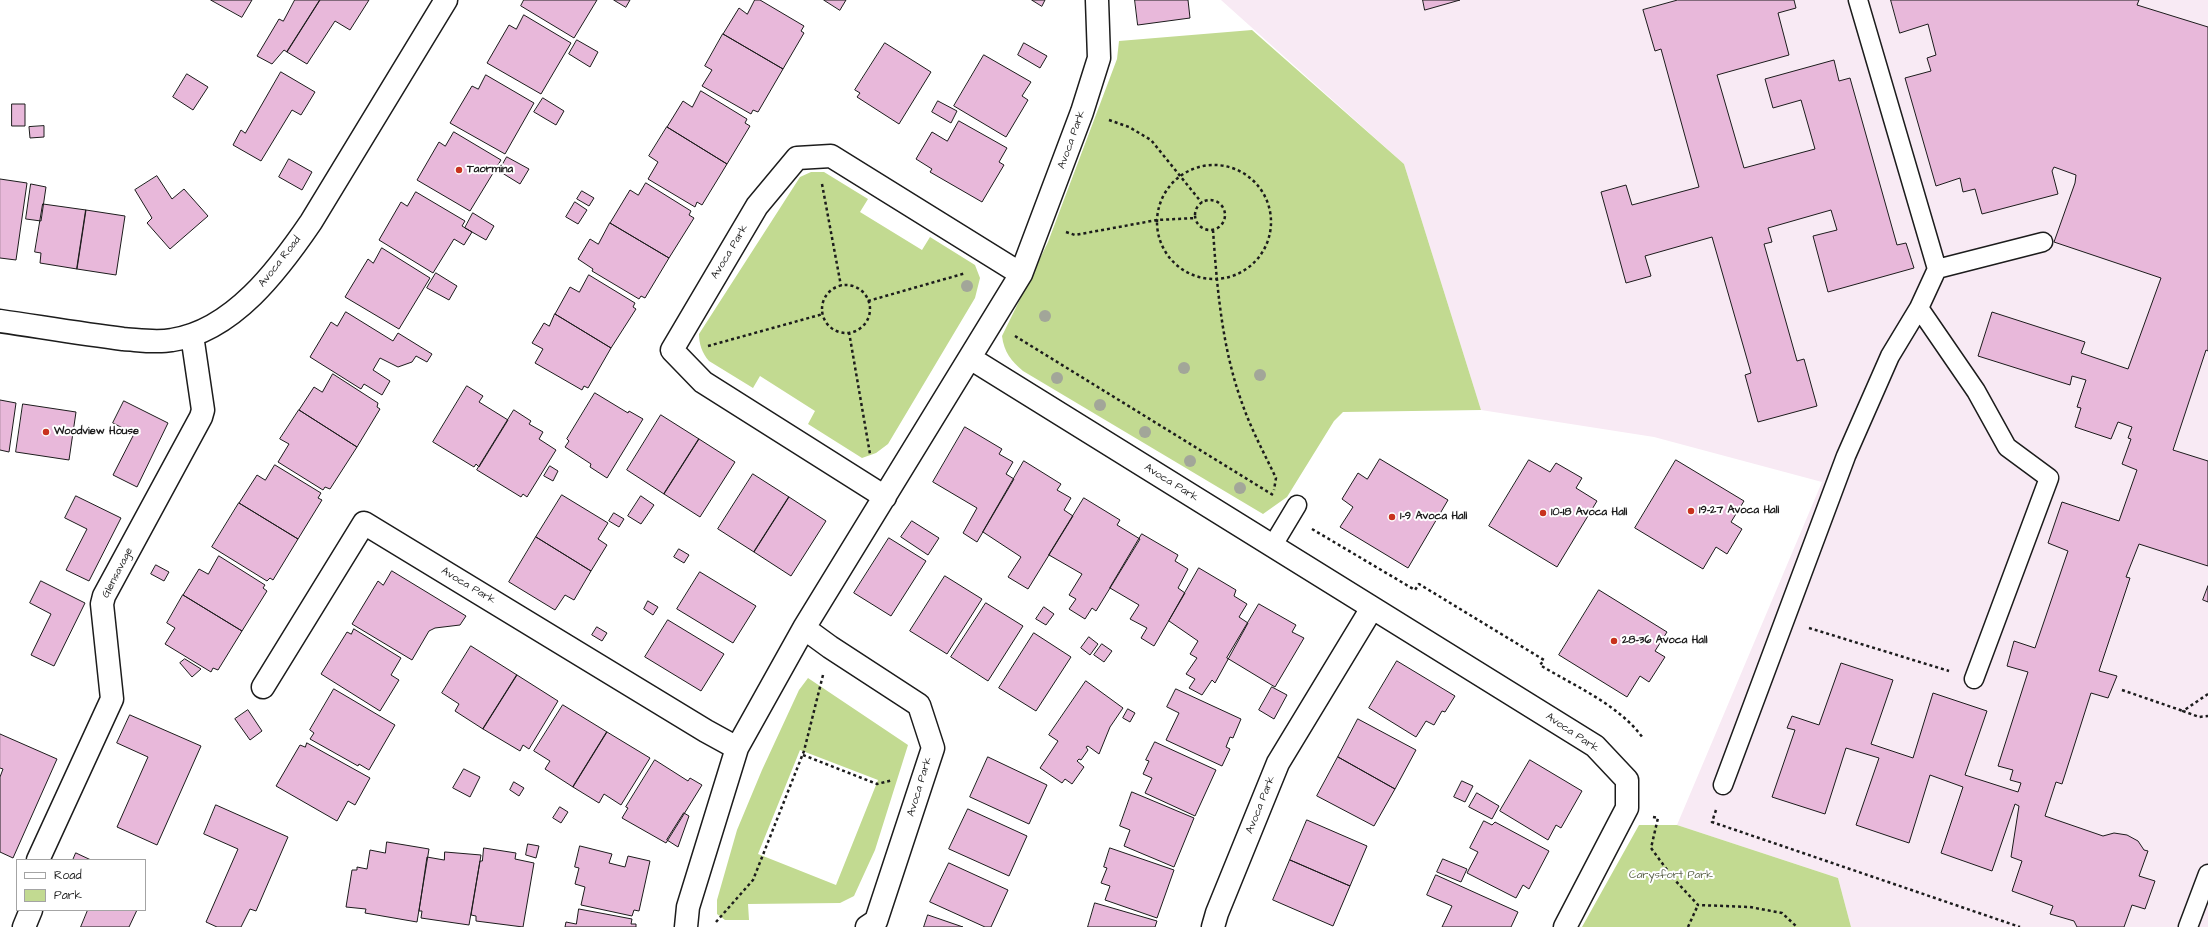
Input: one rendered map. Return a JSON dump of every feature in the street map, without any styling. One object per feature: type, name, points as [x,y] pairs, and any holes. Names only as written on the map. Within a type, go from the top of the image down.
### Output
[{"type":"street","name":"Avoca Road","points":[[0,321],[107,337],[148,341],[172,340],[192,335],[213,325],[241,306],[264,285],[288,256],[311,222],[446,0]]},
{"type":"street","name":"Avoca Park","points":[[686,927],[688,907],[738,748],[804,628],[1021,274],[1082,112],[1098,58],[1098,0]]},
{"type":"street","name":"Avoca Park","points":[[676,355],[672,350],[757,206],[797,158],[831,156],[1021,274]]},
{"type":"street","name":"Glensavage","points":[[38,859],[112,699],[102,604],[104,596],[201,417],[203,410],[192,335]]},
{"type":"street","points":[[676,355],[703,382],[885,496]]},
{"type":"street","name":"Avoca Park","points":[[970,358],[1595,746],[1627,780],[1628,808],[1565,927]]},
{"type":"street","name":"Avoca Park","points":[[263,687],[364,523],[706,731],[738,748]]},
{"type":"street","name":"Avoca Park","points":[[1213,927],[1216,913],[1278,763],[1372,608]]},
{"type":"street","name":"Avoca Park","points":[[804,628],[830,647],[919,705],[933,748],[876,921],[867,927]]},
{"type":"street","points":[[24,927],[31,911]]},
{"type":"lane","points":[[1723,785],[1846,456],[1890,356],[1918,308],[1937,269],[1858,0]]},
{"type":"lane","points":[[1937,269],[2043,242]]},
{"type":"lane","points":[[1918,308],[1976,391],[2006,447],[2049,478],[1974,679]]},
{"type":"lane","points":[[1272,545],[1296,508]]},
{"type":"lane","points":[[2188,927],[2208,874]]},
{"type":"path","points":[[1082,112],[1129,127],[1151,140],[1202,203]]},
{"type":"path","points":[[818,157],[841,286]]},
{"type":"path","points":[[1206,165],[1220,165],[1234,168],[1247,174],[1257,184],[1266,198],[1271,214],[1271,232],[1266,248],[1256,262],[1242,272],[1226,278],[1216,279],[1192,275],[1177,266],[1163,248],[1158,237],[1157,220],[1160,203],[1168,188],[1180,176],[1192,169],[1206,165]]},
{"type":"path","points":[[1210,199],[1218,201],[1224,207],[1226,214],[1224,222],[1219,228],[1213,230],[1203,229],[1197,223],[1197,207],[1202,203],[1210,199]]},
{"type":"path","points":[[1041,222],[1075,235],[1157,220],[1196,218]]},
{"type":"path","points":[[1213,230],[1216,279],[1228,356],[1242,404],[1276,478],[1273,495]]},
{"type":"path","points":[[868,301],[980,270],[989,254]]},
{"type":"path","points":[[841,286],[858,288],[864,293],[868,301],[868,316],[865,323],[860,328],[849,332],[839,332],[826,323],[823,314],[824,300],[828,293],[841,286]]},
{"type":"path","points":[[676,355],[823,314]]},
{"type":"path","points":[[992,322],[1296,508],[1309,527],[1415,590],[1419,584],[1544,660],[1540,665],[1619,712],[1631,722],[1643,738]]},
{"type":"path","points":[[849,332],[871,459],[858,480]]},
{"type":"path","points":[[1785,621],[1974,679]]},
{"type":"path","points":[[716,927],[716,922],[753,880],[803,755],[830,647]]},
{"type":"path","points":[[2122,690],[2198,717],[2208,716]]},
{"type":"path","points":[[2183,711],[2208,694]]},
{"type":"path","points":[[803,755],[876,784]]},
{"type":"path","points":[[1723,785],[1712,822],[2020,927]]},
{"type":"path","points":[[1628,808],[1658,818],[1651,848],[1673,878],[1698,905],[1750,907],[1782,913],[1797,927]]},
{"type":"path","points":[[1688,927],[1698,905]]},
{"type":"shaded area","points":[[1221,0],[2208,0],[2208,927],[1851,927],[1838,878],[1677,825],[1822,482],[1654,437],[1481,410],[1404,164]]},
{"type":"green space","points":[[1252,30],[1404,164],[1481,410],[1343,412],[1334,421],[1287,497],[1263,514],[1023,371],[1009,356],[1004,347],[1002,336],[1048,242],[1117,59],[1119,41]]},
{"type":"green space","points":[[811,172],[824,172],[868,199],[860,212],[922,250],[930,237],[975,265],[980,278],[975,298],[888,444],[876,453],[862,458],[808,424],[815,411],[760,376],[753,388],[709,361],[701,348],[699,334],[800,177]]},
{"type":"green space","points":[[808,678],[908,745],[875,850],[854,896],[840,903],[748,904],[749,920],[725,920],[717,914],[717,900],[737,830],[762,770],[799,690]],"holes":[[[800,750],[878,780],[836,885],[758,854]]]},
{"type":"green space","name":"Carysfort Park","points":[[1639,825],[1677,825],[1838,878],[1851,927],[1582,927]]},
{"type":"building","points":[[211,0],[252,0],[242,17]]},
{"type":"building","points":[[295,0],[320,0],[287,52],[284,50],[272,64],[257,56],[279,19],[283,21]]},
{"type":"building","points":[[320,0],[369,0],[350,30],[335,21],[307,64],[287,52]]},
{"type":"building","points":[[524,0],[597,0],[574,38],[521,6]]},
{"type":"building","points":[[614,0],[630,0],[626,7]]},
{"type":"building","points":[[755,0],[760,0],[804,26],[801,31],[804,33],[783,69],[723,34],[739,8],[747,14]]},
{"type":"building","points":[[824,0],[846,0],[840,10]]},
{"type":"building","points":[[1032,0],[1045,0],[1042,6]]},
{"type":"building","points":[[1135,0],[1188,0],[1190,18],[1138,25]]},
{"type":"building","points":[[1423,0],[1460,0],[1425,10]]},
{"type":"building","points":[[1678,0],[1794,0],[1796,8],[1778,13],[1789,55],[1717,75],[1744,168],[1815,149],[1801,100],[1773,108],[1765,79],[1834,60],[1839,81],[1850,78],[1897,245],[1906,243],[1914,268],[1828,292],[1813,236],[1837,230],[1831,210],[1768,228],[1772,242],[1764,244],[1797,361],[1804,359],[1817,406],[1758,422],[1745,375],[1751,373],[1712,237],[1645,256],[1651,276],[1626,283],[1601,192],[1626,185],[1632,205],[1699,187],[1661,49],[1655,51],[1643,10]]},
{"type":"building","points":[[1891,0],[2139,0],[2137,5],[2208,27],[2208,351],[2206,350],[2173,450],[2208,461],[2208,566],[2139,544],[2126,577],[2130,578],[2099,671],[2117,676],[2108,698],[2091,693],[2062,784],[2056,782],[2045,816],[2103,836],[2114,833],[2127,835],[2138,841],[2144,850],[2148,851],[2139,876],[2155,881],[2145,909],[2132,905],[2124,927],[2077,927],[2074,921],[2050,914],[2053,906],[2012,891],[2022,861],[2011,857],[2019,806],[2015,804],[1992,871],[1941,853],[1963,787],[1930,775],[1909,843],[1856,825],[1879,758],[1846,748],[1825,814],[1772,797],[1795,730],[1787,728],[1792,716],[1819,725],[1841,663],[1893,680],[1871,744],[1913,758],[1933,693],[1987,711],[1965,775],[2018,792],[2021,783],[2010,780],[2013,770],[1998,766],[2028,672],[2007,666],[2014,641],[2035,648],[2068,551],[2048,543],[2062,502],[2119,521],[2137,470],[2122,464],[2131,439],[2128,438],[2132,427],[2118,422],[2111,439],[2075,427],[2081,408],[2077,407],[2086,380],[2072,376],[2070,385],[1978,356],[1992,312],[2085,342],[2081,353],[2128,369],[2161,278],[2054,242],[2075,183],[2076,175],[2054,167],[2052,171],[2058,194],[1982,214],[1975,189],[1963,192],[1960,178],[1936,186],[1905,78],[1931,71],[1927,58],[1936,55],[1928,24],[1900,33]]},
{"type":"building","points":[[524,15],[571,43],[541,94],[487,63],[509,25],[516,29]]},
{"type":"building","points":[[723,34],[783,69],[758,112],[753,110],[751,114],[702,86],[712,70],[705,66]]},
{"type":"building","points":[[577,40],[598,52],[590,67],[569,54]]},
{"type":"building","points":[[885,43],[931,72],[899,124],[857,97],[860,93],[855,90]]},
{"type":"building","points":[[1024,43],[1047,56],[1040,68],[1018,55]]},
{"type":"building","points":[[984,55],[1031,82],[1022,96],[1028,100],[1006,137],[954,106]]},
{"type":"building","points":[[281,72],[315,92],[301,115],[292,110],[261,161],[233,145],[241,130],[245,133]]},
{"type":"building","points":[[187,74],[208,87],[193,110],[173,97]]},
{"type":"building","points":[[486,75],[534,103],[505,154],[450,123],[472,86],[478,89]]},
{"type":"building","points":[[701,91],[747,119],[745,123],[750,126],[727,164],[667,127],[683,101],[692,107]]},
{"type":"building","points":[[543,98],[564,111],[556,125],[534,112]]},
{"type":"building","points":[[938,101],[957,111],[951,123],[932,112]]},
{"type":"building","points":[[12,104],[25,104],[25,126],[12,126]]},
{"type":"building","points":[[959,121],[1007,148],[999,162],[1004,165],[982,202],[930,172],[932,169],[916,159],[932,132],[947,141]]},
{"type":"building","points":[[44,126],[44,137],[30,138],[29,127]]},
{"type":"building","points":[[667,127],[727,164],[702,205],[697,202],[695,207],[648,179],[658,162],[649,156]]},
{"type":"building","name":"Taormina","points":[[454,132],[501,160],[470,211],[417,180],[439,142],[445,146]]},
{"type":"building","points":[[507,157],[529,169],[520,184],[499,171]]},
{"type":"building","points":[[289,159],[312,172],[302,190],[279,177]]},
{"type":"building","points":[[157,176],[172,199],[184,189],[208,216],[170,249],[147,223],[152,218],[135,190]]},
{"type":"building","points":[[0,179],[27,183],[16,260],[0,258]]},
{"type":"building","points":[[646,183],[691,211],[689,215],[694,218],[669,258],[610,223],[630,190],[638,195]]},
{"type":"building","points":[[31,184],[46,187],[41,221],[26,219]]},
{"type":"building","points":[[582,191],[594,198],[589,206],[577,199]]},
{"type":"building","points":[[416,192],[465,221],[462,226],[472,232],[464,245],[454,239],[433,273],[379,240],[401,202],[407,206]]},
{"type":"building","points":[[575,202],[587,210],[578,224],[566,217]]},
{"type":"building","points":[[43,204],[86,210],[77,269],[40,263],[41,253],[35,252]]},
{"type":"building","points":[[86,210],[125,216],[116,275],[77,269]]},
{"type":"building","points":[[473,213],[494,226],[486,240],[465,228]]},
{"type":"building","points":[[610,223],[669,258],[645,298],[641,296],[639,299],[592,271],[593,269],[578,259],[590,239],[598,244]]},
{"type":"building","points":[[382,248],[430,278],[399,329],[345,297],[368,259],[373,263]]},
{"type":"building","points":[[436,273],[457,286],[449,300],[427,288]]},
{"type":"building","points":[[589,275],[635,303],[633,307],[636,309],[611,348],[555,314],[570,287],[579,292]]},
{"type":"building","points":[[346,312],[393,341],[398,333],[432,354],[427,362],[416,356],[412,362],[398,367],[380,358],[373,370],[390,381],[382,395],[364,384],[361,389],[310,357],[331,322],[337,326]]},
{"type":"building","points":[[555,314],[611,348],[588,388],[584,386],[582,390],[535,363],[543,349],[532,343],[544,323],[549,326]]},
{"type":"building","points":[[333,374],[378,403],[377,407],[380,409],[357,447],[299,410],[314,387],[322,392]]},
{"type":"building","points":[[467,386],[483,396],[479,402],[508,420],[479,467],[476,464],[474,467],[433,442]]},
{"type":"building","points":[[595,393],[628,413],[629,411],[643,419],[607,478],[590,467],[591,464],[565,447],[569,441],[567,439]]},
{"type":"building","points":[[0,400],[16,403],[9,452],[0,450]]},
{"type":"building","points":[[124,401],[168,423],[137,487],[113,475],[134,434],[113,423]]},
{"type":"building","name":"Woodview House","points":[[23,404],[76,412],[69,460],[16,452]]},
{"type":"building","points":[[299,410],[357,447],[330,489],[325,487],[323,490],[278,462],[289,444],[280,439]]},
{"type":"building","points":[[514,410],[531,421],[529,424],[543,432],[539,439],[556,450],[527,497],[523,494],[521,497],[477,470]]},
{"type":"building","points":[[661,415],[699,439],[664,494],[627,470]]},
{"type":"building","points":[[965,427],[1002,449],[999,454],[1013,462],[1006,474],[1014,479],[977,542],[963,533],[977,508],[933,482]]},
{"type":"building","points":[[699,439],[735,462],[700,517],[664,494]]},
{"type":"building","name":"1-9 Avoca Hall","points":[[1380,459],[1448,500],[1408,568],[1340,527],[1353,507],[1342,499],[1358,473],[1367,479]]},
{"type":"building","name":"10-18 Avoca Hall","points":[[1529,460],[1550,472],[1556,463],[1582,478],[1576,488],[1597,501],[1557,567],[1489,526]]},
{"type":"building","name":"19-27 Avoca Hall","points":[[1676,460],[1744,501],[1731,522],[1742,529],[1727,554],[1716,547],[1703,569],[1635,528]]},
{"type":"building","points":[[1024,461],[1061,484],[1057,490],[1071,498],[1064,510],[1073,516],[1028,589],[1008,577],[1021,557],[983,532]]},
{"type":"building","points":[[275,465],[321,493],[318,498],[322,500],[298,539],[239,503],[257,475],[265,480]]},
{"type":"building","points":[[550,466],[558,471],[553,481],[544,476]]},
{"type":"building","points":[[753,474],[789,497],[754,552],[718,529]]},
{"type":"building","points":[[562,495],[608,523],[598,539],[607,545],[591,571],[536,537]]},
{"type":"building","points":[[76,496],[121,518],[89,581],[66,570],[87,529],[65,518]]},
{"type":"building","points":[[641,496],[654,505],[641,524],[628,516]]},
{"type":"building","points":[[789,497],[826,521],[791,576],[754,552]]},
{"type":"building","points":[[1084,498],[1120,520],[1117,525],[1140,539],[1096,611],[1092,608],[1085,619],[1069,609],[1076,599],[1069,595],[1082,574],[1049,555]]},
{"type":"building","points":[[239,503],[298,539],[273,580],[270,578],[267,581],[212,547]]},
{"type":"building","points":[[614,513],[624,519],[619,527],[609,521]]},
{"type":"building","points":[[912,521],[939,538],[928,555],[901,537]]},
{"type":"building","points":[[1142,534],[1178,555],[1175,561],[1188,569],[1178,588],[1185,593],[1154,646],[1141,638],[1147,628],[1130,619],[1139,605],[1110,588]]},
{"type":"building","points":[[536,537],[591,571],[574,600],[565,595],[555,610],[509,582]]},
{"type":"building","points":[[889,538],[926,561],[891,616],[854,593]]},
{"type":"building","points":[[679,549],[689,555],[684,563],[674,557]]},
{"type":"building","points":[[219,556],[265,585],[263,588],[267,591],[242,631],[183,595],[199,569],[208,574]]},
{"type":"building","points":[[156,565],[169,572],[164,581],[151,574]]},
{"type":"building","points":[[1199,568],[1236,590],[1234,596],[1247,604],[1239,617],[1248,623],[1215,683],[1212,680],[1202,695],[1189,688],[1195,679],[1186,674],[1197,658],[1190,654],[1198,641],[1169,621]]},
{"type":"building","points":[[392,571],[466,616],[460,625],[435,628],[429,631],[412,660],[352,624],[378,581],[383,585]]},
{"type":"building","points":[[700,572],[756,606],[733,643],[677,609]]},
{"type":"building","points":[[945,576],[982,599],[947,654],[910,631]]},
{"type":"building","points":[[41,581],[85,603],[54,666],[31,655],[51,614],[30,603]]},
{"type":"building","points":[[2208,586],[2208,602],[2203,600]]},
{"type":"building","name":"28-36 Avoca Hall","points":[[1599,590],[1667,632],[1655,651],[1665,657],[1649,682],[1640,676],[1627,697],[1559,655]]},
{"type":"building","points":[[183,595],[242,631],[218,670],[213,668],[211,672],[165,644],[175,628],[167,623]]},
{"type":"building","points":[[648,601],[658,607],[653,615],[644,609]]},
{"type":"building","points":[[986,603],[1023,626],[988,681],[951,657]]},
{"type":"building","points":[[1259,604],[1296,625],[1292,632],[1304,638],[1275,687],[1227,658]]},
{"type":"building","points":[[1044,607],[1054,614],[1046,625],[1036,619]]},
{"type":"building","points":[[668,620],[724,654],[701,691],[645,657]]},
{"type":"building","points":[[597,627],[607,633],[602,641],[592,635]]},
{"type":"building","points":[[354,629],[401,658],[391,675],[399,680],[380,711],[321,674],[347,632],[351,634]]},
{"type":"building","points":[[1034,633],[1071,657],[1036,711],[999,688]]},
{"type":"building","points":[[1089,637],[1098,644],[1090,655],[1081,648]]},
{"type":"building","points":[[1102,644],[1112,651],[1104,662],[1094,655]]},
{"type":"building","points":[[471,646],[517,675],[483,729],[455,711],[459,704],[442,693]]},
{"type":"building","points":[[185,659],[201,669],[192,677],[180,663]]},
{"type":"building","points":[[1397,661],[1455,696],[1445,712],[1442,711],[1434,725],[1426,721],[1416,737],[1369,708]]},
{"type":"building","points":[[517,675],[558,701],[529,749],[523,745],[520,751],[483,729]]},
{"type":"building","points":[[1086,681],[1123,708],[1110,727],[1099,754],[1088,746],[1086,747],[1088,750],[1081,760],[1079,759],[1077,761],[1084,767],[1072,784],[1065,779],[1062,783],[1040,768],[1058,741],[1049,735]]},
{"type":"building","points":[[1272,687],[1287,695],[1274,719],[1259,710]]},
{"type":"building","points":[[334,689],[395,725],[369,770],[359,764],[358,766],[310,739],[314,733],[310,730]]},
{"type":"building","points":[[1176,689],[1241,719],[1233,738],[1230,737],[1226,747],[1230,749],[1222,766],[1166,740],[1179,713],[1167,707]]},
{"type":"building","points":[[563,705],[607,732],[573,787],[545,769],[550,761],[534,751]]},
{"type":"building","points":[[1128,709],[1135,713],[1130,722],[1123,718]]},
{"type":"building","points":[[248,710],[262,731],[250,740],[235,719]]},
{"type":"building","points":[[130,715],[201,746],[157,845],[117,827],[148,757],[117,743]]},
{"type":"building","points":[[1358,719],[1416,750],[1395,789],[1338,757]]},
{"type":"building","points":[[607,732],[650,758],[621,805],[604,794],[599,803],[573,787]]},
{"type":"building","points":[[0,734],[57,759],[13,858],[0,852],[0,777],[3,769],[0,768]]},
{"type":"building","points":[[1155,742],[1216,770],[1195,816],[1145,793],[1152,778],[1143,774],[1149,761],[1146,760]]},
{"type":"building","points":[[307,743],[370,778],[355,805],[348,801],[337,821],[276,786],[300,745],[305,747]]},
{"type":"building","points":[[988,757],[1047,785],[1029,824],[970,797]]},
{"type":"building","points":[[1338,757],[1395,789],[1374,826],[1317,796]]},
{"type":"building","points":[[655,760],[688,781],[690,778],[702,785],[666,843],[622,818],[628,808],[626,807]]},
{"type":"building","points":[[1530,760],[1582,791],[1561,828],[1556,825],[1548,840],[1500,811]]},
{"type":"building","points":[[464,769],[480,777],[470,797],[453,788]]},
{"type":"building","points":[[1462,781],[1473,786],[1465,802],[1454,797]]},
{"type":"building","points":[[514,782],[524,788],[519,796],[510,790]]},
{"type":"building","points":[[1132,792],[1194,818],[1174,867],[1124,846],[1130,830],[1120,826]]},
{"type":"building","points":[[1477,793],[1499,806],[1492,819],[1469,807]]},
{"type":"building","points":[[216,805],[288,837],[256,911],[250,909],[241,927],[217,927],[206,922],[238,849],[204,834]]},
{"type":"building","points":[[560,807],[568,812],[561,823],[553,818]]},
{"type":"building","points":[[968,809],[1027,836],[1009,876],[949,849]]},
{"type":"building","points":[[684,813],[689,816],[678,847],[667,840]]},
{"type":"building","points":[[1307,820],[1367,846],[1350,886],[1290,860]]},
{"type":"building","points":[[1484,821],[1492,825],[1495,822],[1549,851],[1529,889],[1523,885],[1516,898],[1467,873],[1478,852],[1470,848]]},
{"type":"building","points":[[387,842],[429,849],[417,922],[365,913],[366,909],[346,907],[352,870],[357,870],[357,867],[367,869],[370,850],[385,853]]},
{"type":"building","points":[[528,844],[539,846],[536,858],[526,855]]},
{"type":"building","points":[[580,846],[612,854],[609,863],[625,867],[628,856],[650,861],[639,911],[634,910],[632,916],[581,905],[585,887],[575,884],[579,868],[575,867]]},
{"type":"building","points":[[484,848],[516,853],[515,859],[534,863],[523,927],[476,921],[476,916],[471,915],[480,861],[482,861]]},
{"type":"building","points":[[1110,848],[1174,870],[1157,918],[1105,900],[1110,886],[1101,883],[1107,868],[1104,867]]},
{"type":"building","points":[[445,852],[481,855],[469,925],[421,918],[422,911],[419,911],[427,857],[444,860]]},
{"type":"building","points":[[76,853],[89,859],[73,859]]},
{"type":"building","points":[[1443,859],[1467,869],[1461,882],[1437,872]]},
{"type":"building","points":[[1290,860],[1350,886],[1333,926],[1273,900]]},
{"type":"building","points":[[949,863],[1008,890],[991,927],[985,927],[930,902]]},
{"type":"building","points":[[1436,875],[1518,912],[1511,927],[1442,927],[1452,906],[1427,895]]},
{"type":"building","points":[[1095,903],[1157,921],[1155,927],[1088,927]]},
{"type":"building","points":[[579,909],[632,919],[631,924],[636,924],[636,927],[565,927],[566,922],[576,924]]},
{"type":"building","points":[[88,911],[137,911],[129,927],[81,927]]},
{"type":"building","points":[[928,915],[963,927],[924,927]]},
{"type":"place","name":"Taormina","points":[[459,170]]},
{"type":"place","name":"Woodview House","points":[[46,432]]},
{"type":"place","name":"19-27 Avoca Hall","points":[[1691,511]]},
{"type":"place","name":"10-18 Avoca Hall","points":[[1543,513]]},
{"type":"place","name":"1-9 Avoca Hall","points":[[1392,517]]},
{"type":"place","name":"28-36 Avoca Hall","points":[[1614,641]]}]
